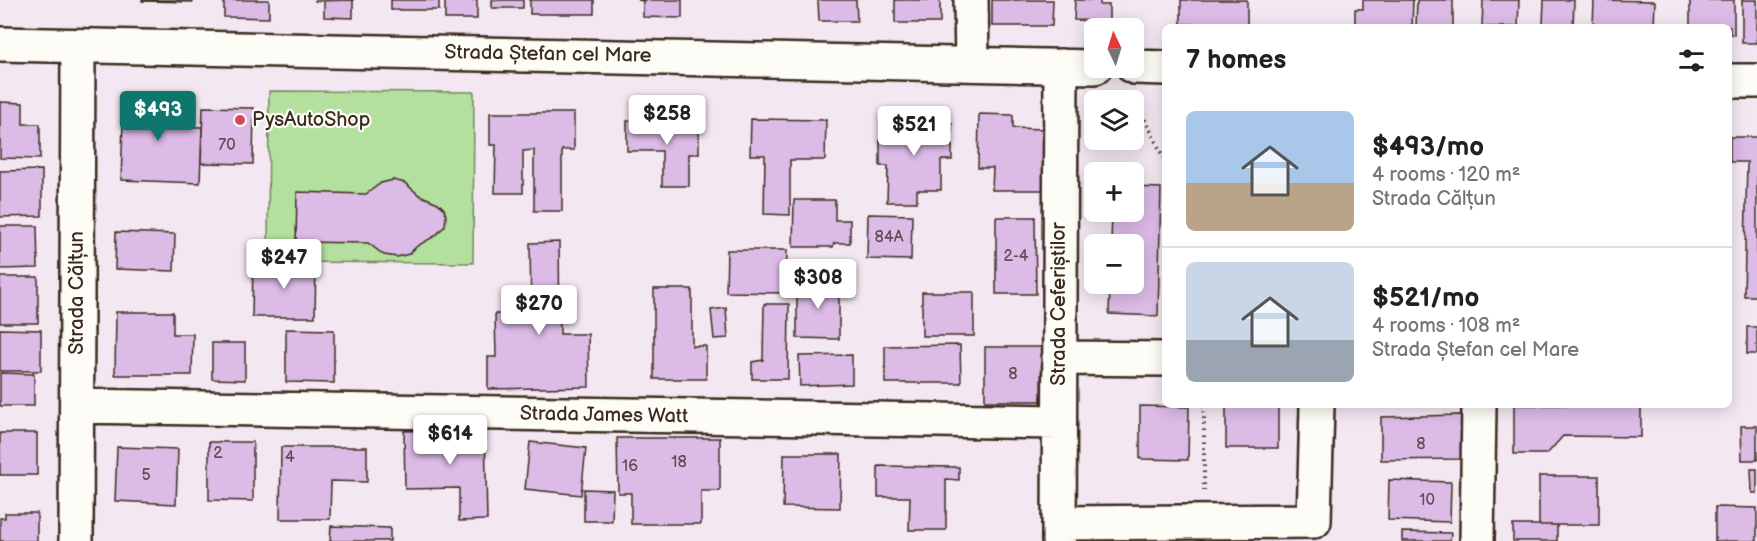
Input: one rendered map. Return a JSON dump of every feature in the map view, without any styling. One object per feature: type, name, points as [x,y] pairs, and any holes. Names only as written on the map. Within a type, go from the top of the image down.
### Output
[{"type":"street","points":[[971,0],[972,63]]},
{"type":"street","name":"Strada Ștefan cel Mare","points":[[0,44],[1084,67]]},
{"type":"street","name":"Strada Călțun","points":[[76,541],[78,46]]},
{"type":"street","name":"Strada Ceferiștilor","points":[[1059,532],[1061,66]]},
{"type":"street","points":[[1144,74],[1162,69]]},
{"type":"street","points":[[1732,81],[1757,81]]},
{"type":"street","points":[[1059,358],[1162,359]]},
{"type":"street","name":"Strada James Watt","points":[[77,406],[1059,422]]},
{"type":"street","points":[[1059,532],[1203,522],[1314,521],[1317,408]]},
{"type":"street","points":[[1477,541],[1479,408]]},
{"type":"path","points":[[1132,78],[1162,152]]},
{"type":"path","points":[[1203,522],[1204,408]]},
{"type":"green space","points":[[269,91],[474,92],[473,263],[268,262]]},
{"type":"building","points":[[193,0],[193,2],[142,1]]},
{"type":"building","points":[[224,0],[269,0],[269,18],[224,17]]},
{"type":"building","points":[[353,0],[353,18],[324,17],[324,1],[314,1]]},
{"type":"building","points":[[391,0],[439,0],[439,10],[391,10]]},
{"type":"building","points":[[445,0],[477,0],[477,19],[445,19]]},
{"type":"building","points":[[492,0],[523,0],[523,8],[492,8]]},
{"type":"building","points":[[530,0],[594,0],[594,14],[530,14]]},
{"type":"building","points":[[638,0],[682,0],[682,18],[643,17],[643,1]]},
{"type":"building","points":[[818,0],[856,0],[857,21],[819,21]]},
{"type":"building","points":[[895,0],[940,0],[940,23],[895,23]]},
{"type":"building","points":[[992,0],[1053,0],[1052,26],[992,26]]},
{"type":"building","points":[[1075,0],[1100,0],[1100,5],[1109,5],[1109,18],[1074,20]]},
{"type":"building","points":[[1181,0],[1247,0],[1247,24],[1181,24]]},
{"type":"building","points":[[1363,0],[1413,0],[1412,24],[1355,24],[1355,9],[1363,9]]},
{"type":"building","points":[[1417,0],[1453,0],[1453,24],[1416,24]]},
{"type":"building","points":[[1483,0],[1519,0],[1518,24],[1482,24]]},
{"type":"building","points":[[1544,0],[1574,0],[1573,24],[1543,24]]},
{"type":"building","points":[[1594,0],[1655,1],[1654,24],[1593,24]]},
{"type":"building","points":[[1690,0],[1734,0],[1734,35],[1732,34],[1732,24],[1690,24]]},
{"type":"building","points":[[1742,0],[1757,0],[1757,43],[1742,43]]},
{"type":"building","points":[[124,94],[174,96],[173,126],[202,127],[200,183],[121,180]]},
{"type":"building","points":[[0,102],[23,103],[23,124],[40,124],[40,159],[0,158]]},
{"type":"building","points":[[203,107],[254,108],[253,164],[201,163]]},
{"type":"building","points":[[490,113],[574,113],[574,150],[562,150],[562,211],[534,211],[534,150],[523,151],[523,193],[495,193],[496,145],[490,145]]},
{"type":"building","points":[[979,114],[1013,115],[1013,128],[1044,129],[1043,190],[992,190],[993,168],[978,168]]},
{"type":"building","points":[[751,119],[826,120],[825,160],[790,160],[790,215],[764,214],[765,155],[750,155]]},
{"type":"building","points":[[627,121],[699,121],[699,154],[689,154],[689,186],[662,186],[662,151],[627,151]]},
{"type":"building","points":[[880,122],[952,123],[952,160],[941,160],[941,190],[917,190],[917,202],[887,202],[888,166],[880,166]]},
{"type":"building","points":[[1732,137],[1757,137],[1757,296],[1744,296],[1747,162],[1732,162]]},
{"type":"building","points":[[42,170],[42,216],[0,217],[0,171]]},
{"type":"building","points":[[393,180],[405,183],[419,195],[438,203],[444,209],[446,216],[445,226],[409,254],[397,257],[384,255],[368,243],[296,242],[297,192],[366,194],[381,183]]},
{"type":"building","points":[[1144,187],[1161,188],[1158,316],[1109,314],[1110,294],[1144,294],[1144,234],[1111,234],[1112,222],[1144,222]]},
{"type":"building","points":[[794,200],[835,200],[835,220],[850,220],[850,243],[834,243],[833,247],[793,247]]},
{"type":"building","points":[[868,214],[912,215],[911,260],[867,259]]},
{"type":"building","points":[[996,217],[1035,217],[1036,294],[996,294]]},
{"type":"building","points":[[0,226],[37,226],[38,268],[0,269]]},
{"type":"building","points":[[116,232],[175,234],[174,271],[115,269]]},
{"type":"building","points":[[559,242],[560,334],[588,334],[589,387],[488,389],[488,357],[496,357],[495,314],[531,313],[530,243]]},
{"type":"building","points":[[727,250],[787,250],[786,293],[726,292]]},
{"type":"building","points":[[253,262],[316,262],[315,317],[252,317]]},
{"type":"building","points":[[0,277],[38,277],[38,323],[0,323]]},
{"type":"building","points":[[797,281],[839,281],[839,339],[797,338]]},
{"type":"building","points":[[654,289],[692,289],[692,346],[706,346],[706,379],[654,379]]},
{"type":"building","points":[[922,292],[974,292],[974,336],[922,336]]},
{"type":"building","points":[[764,304],[789,304],[788,379],[752,379],[752,362],[763,360]]},
{"type":"building","points":[[726,308],[728,338],[714,339],[711,310]]},
{"type":"building","points":[[116,312],[173,312],[173,334],[193,334],[192,375],[115,375]]},
{"type":"building","points":[[1747,327],[1757,327],[1757,354],[1747,354]]},
{"type":"building","points":[[0,329],[41,330],[41,371],[0,371]]},
{"type":"building","points":[[286,329],[334,330],[334,383],[286,382]]},
{"type":"building","points":[[212,343],[245,343],[245,380],[212,379]]},
{"type":"building","points":[[960,345],[961,383],[885,383],[885,346]]},
{"type":"building","points":[[985,347],[1042,347],[1041,401],[985,401]]},
{"type":"building","points":[[852,355],[852,384],[800,386],[799,356]]},
{"type":"building","points":[[0,373],[34,374],[34,406],[0,406]]},
{"type":"building","points":[[1140,406],[1189,408],[1188,460],[1140,459]]},
{"type":"building","points":[[1226,408],[1278,408],[1278,448],[1226,448]]},
{"type":"building","points":[[1514,408],[1641,408],[1641,437],[1563,436],[1547,454],[1514,454]]},
{"type":"building","points":[[1461,415],[1461,459],[1381,460],[1381,417]]},
{"type":"building","points":[[1741,426],[1757,426],[1757,460],[1742,460]]},
{"type":"building","points":[[485,429],[487,520],[459,521],[459,488],[405,489],[404,431]]},
{"type":"building","points":[[0,433],[37,433],[37,475],[0,475]]},
{"type":"building","points":[[617,438],[720,438],[720,491],[701,491],[701,524],[631,524],[631,493],[618,493]]},
{"type":"building","points":[[209,442],[253,442],[253,501],[209,500]]},
{"type":"building","points":[[530,442],[586,448],[581,495],[525,489]]},
{"type":"building","points":[[117,447],[178,449],[176,504],[115,501]]},
{"type":"building","points":[[281,447],[367,447],[367,482],[331,481],[330,519],[280,519]]},
{"type":"building","points":[[784,454],[841,454],[840,508],[783,507]]},
{"type":"building","points":[[878,466],[959,467],[959,480],[946,479],[946,530],[909,530],[910,497],[878,497]]},
{"type":"building","points":[[1751,469],[1757,469],[1757,493],[1752,493]]},
{"type":"building","points":[[1539,476],[1599,476],[1599,525],[1539,525]]},
{"type":"building","points":[[1389,480],[1451,482],[1450,522],[1388,520]]},
{"type":"building","points":[[584,489],[613,490],[612,521],[584,521]]},
{"type":"building","points":[[1715,507],[1757,508],[1757,541],[1715,541]]},
{"type":"building","points":[[5,513],[37,513],[37,541],[0,541],[0,518],[5,518]]},
{"type":"building","points":[[1513,525],[1557,525],[1557,541],[1513,541]]},
{"type":"building","points":[[331,526],[390,528],[390,541],[330,541]]},
{"type":"building","points":[[1402,532],[1451,533],[1450,541],[1402,541]]},
{"type":"place","name":"PysAutoShop","points":[[240,120]]}]
